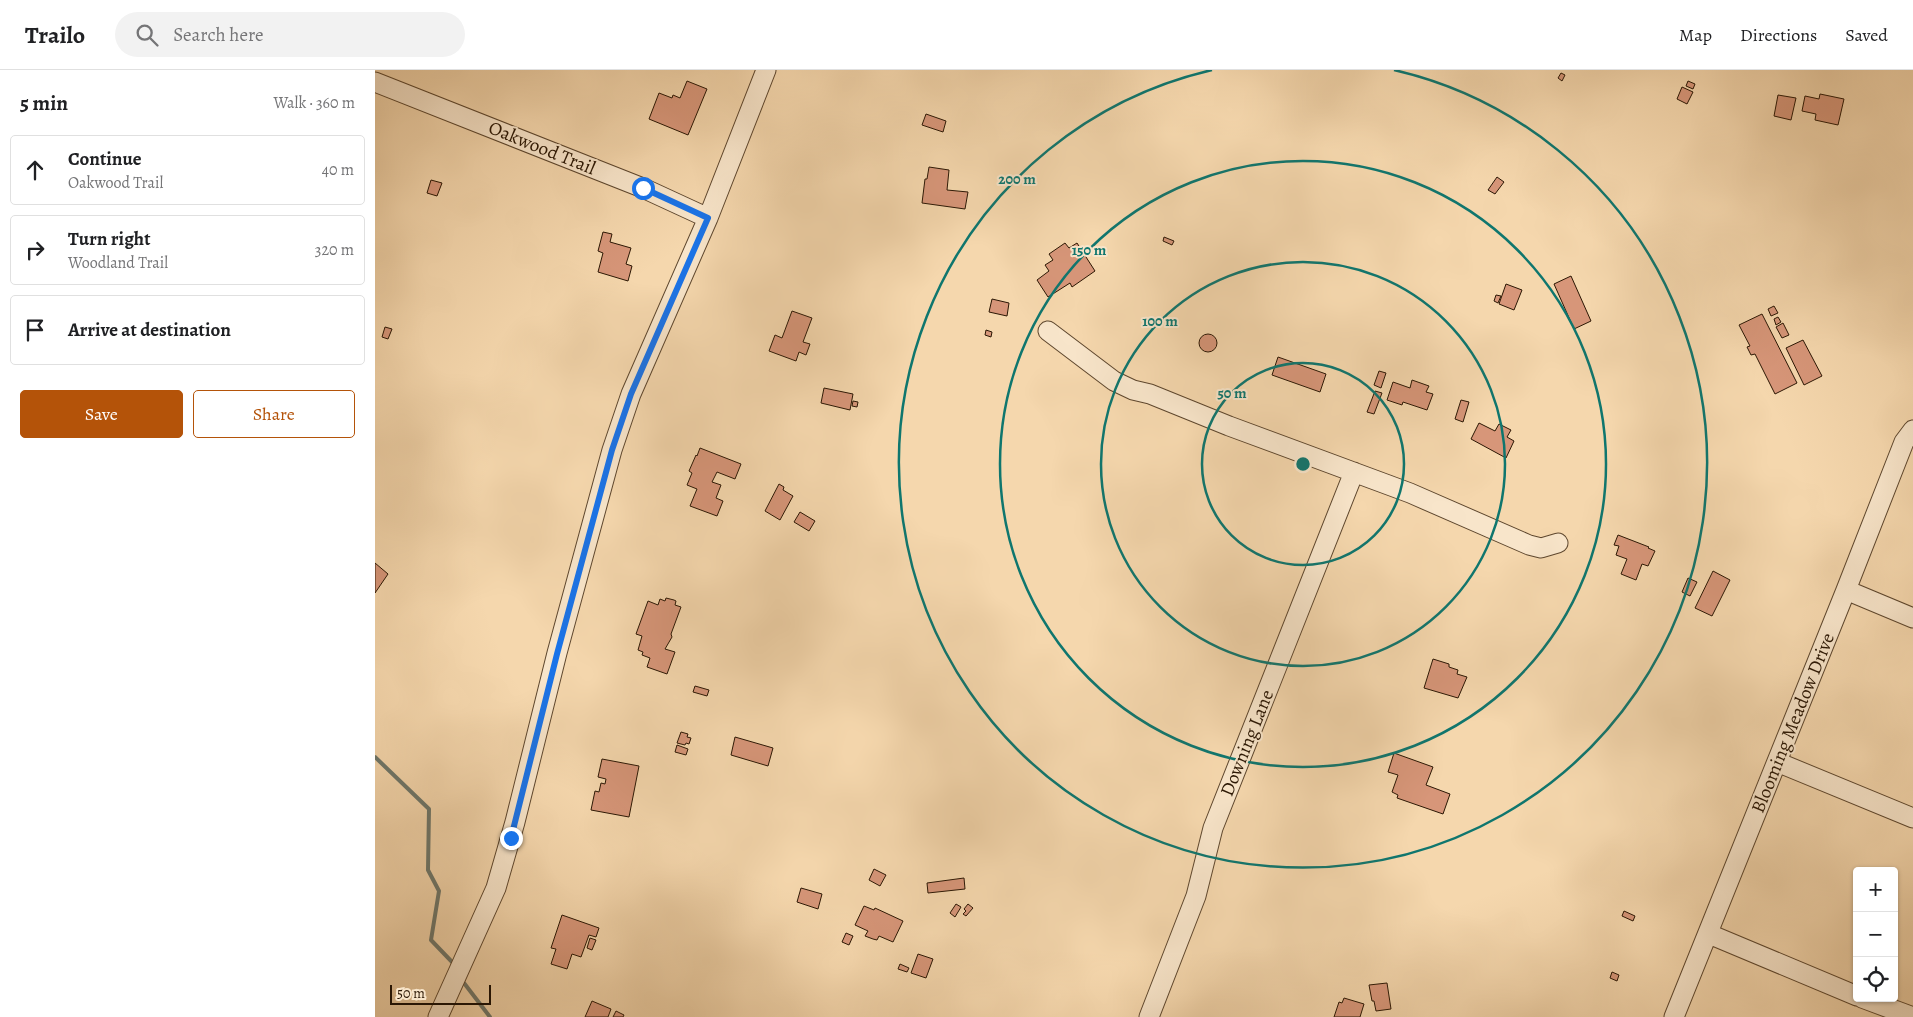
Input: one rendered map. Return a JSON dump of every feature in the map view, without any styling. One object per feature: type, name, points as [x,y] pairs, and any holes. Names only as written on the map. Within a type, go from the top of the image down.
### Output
[{"type":"street","points":[[438,1017],[496,888],[612,450],[639,375],[708,218],[766,70]]},
{"type":"street","name":"Oakwood Trail","points":[[375,82],[643,188],[708,218]]},
{"type":"street","points":[[1048,331],[1114,381],[1133,390],[1150,394],[1229,426],[1410,493],[1529,545],[1541,548],[1558,543]]},
{"type":"street","name":"Blooming Meadow Drive","points":[[1674,1017],[1709,934],[1904,442],[1913,430]]},
{"type":"street","name":"Downing Lane","points":[[1149,1017],[1196,896],[1213,828],[1355,472]]},
{"type":"street","points":[[1846,590],[1913,618]]},
{"type":"street","points":[[1777,762],[1913,818]]},
{"type":"street","points":[[1709,934],[1853,994]]},
{"type":"street","points":[[1872,1002],[1913,1017]]},
{"type":"building","points":[[1561,73],[1565,75],[1562,81],[1558,78]]},
{"type":"building","points":[[687,81],[707,89],[688,135],[649,119],[659,93],[672,98],[673,95],[680,98]]},
{"type":"building","points":[[1688,81],[1695,84],[1693,89],[1686,86]]},
{"type":"building","points":[[1682,87],[1693,92],[1687,104],[1677,99]]},
{"type":"building","points":[[1820,94],[1844,99],[1838,125],[1815,120],[1816,114],[1802,111],[1805,96],[1819,99]]},
{"type":"building","points":[[1778,95],[1796,98],[1791,120],[1774,116]]},
{"type":"building","points":[[926,114],[946,121],[943,132],[922,125]]},
{"type":"building","points":[[929,167],[949,170],[947,190],[968,192],[965,209],[922,203],[925,179],[927,179]]},
{"type":"building","points":[[1497,177],[1504,182],[1495,194],[1488,190]]},
{"type":"building","points":[[431,180],[442,183],[437,196],[427,193]]},
{"type":"building","points":[[603,232],[612,234],[610,242],[631,248],[626,264],[632,266],[628,281],[598,272],[603,253],[598,251]]},
{"type":"building","points":[[1164,237],[1174,241],[1172,245],[1163,241]]},
{"type":"building","points":[[1065,243],[1069,248],[1077,243],[1095,271],[1072,287],[1070,283],[1048,297],[1037,280],[1049,271],[1045,265],[1053,260],[1049,254]]},
{"type":"building","points":[[1571,276],[1591,321],[1574,329],[1554,284]]},
{"type":"building","points":[[1506,284],[1522,290],[1514,310],[1499,304]]},
{"type":"building","points":[[1496,295],[1501,296],[1498,303],[1494,301]]},
{"type":"building","points":[[992,299],[1009,303],[1007,316],[989,312]]},
{"type":"building","points":[[1774,306],[1778,313],[1771,316],[1768,309]]},
{"type":"building","points":[[792,311],[812,318],[803,342],[810,344],[806,355],[799,352],[796,361],[769,351],[775,335],[782,338]]},
{"type":"building","points":[[1762,314],[1797,383],[1775,394],[1755,354],[1751,355],[1747,347],[1750,346],[1739,325]]},
{"type":"building","points":[[1778,317],[1781,322],[1776,325],[1774,319]]},
{"type":"building","points":[[1783,323],[1789,335],[1782,338],[1776,327]]},
{"type":"building","points":[[385,327],[392,329],[388,339],[382,337]]},
{"type":"building","points":[[986,330],[992,332],[991,337],[985,335]]},
{"type":"building","points":[[1208,334],[1214,337],[1217,343],[1214,349],[1208,352],[1202,349],[1199,343],[1202,337]]},
{"type":"building","points":[[1803,340],[1822,376],[1804,385],[1786,348]]},
{"type":"building","points":[[1278,357],[1326,374],[1320,392],[1272,375]]},
{"type":"building","points":[[1379,371],[1386,373],[1381,388],[1374,385]]},
{"type":"building","points":[[1412,380],[1429,386],[1426,392],[1433,394],[1427,410],[1403,402],[1402,405],[1387,400],[1393,382],[1410,388]]},
{"type":"building","points":[[824,388],[853,394],[850,410],[821,403]]},
{"type":"building","points":[[1375,391],[1382,393],[1374,414],[1367,412]]},
{"type":"building","points":[[1461,400],[1469,402],[1463,422],[1455,419]]},
{"type":"building","points":[[853,401],[858,402],[857,407],[852,406]]},
{"type":"building","points":[[1479,423],[1495,431],[1499,424],[1511,430],[1507,437],[1514,441],[1506,458],[1471,439]]},
{"type":"building","points":[[700,448],[741,464],[735,479],[717,472],[712,482],[721,485],[716,498],[723,501],[717,516],[690,506],[697,489],[687,485],[692,473],[689,471]]},
{"type":"building","points":[[779,484],[784,487],[783,490],[793,496],[780,520],[765,511]]},
{"type":"building","points":[[800,512],[815,521],[809,531],[794,522]]},
{"type":"building","points":[[1618,535],[1655,551],[1648,566],[1642,564],[1636,580],[1621,574],[1627,559],[1616,555],[1619,546],[1614,545]]},
{"type":"building","points":[[375,563],[388,574],[375,593]]},
{"type":"building","points":[[1713,571],[1730,580],[1712,616],[1695,608]]},
{"type":"building","points":[[1688,578],[1697,582],[1690,596],[1682,592]]},
{"type":"building","points":[[666,598],[676,601],[675,605],[681,607],[671,634],[672,637],[665,649],[675,652],[667,674],[647,667],[650,658],[642,655],[643,652],[638,650],[642,636],[636,634],[648,601],[658,605],[660,599],[665,601]]},
{"type":"building","points":[[1433,659],[1449,664],[1449,667],[1458,670],[1457,674],[1467,677],[1458,698],[1424,688]]},
{"type":"building","points":[[695,686],[709,690],[707,696],[693,692]]},
{"type":"building","points":[[681,732],[688,734],[687,737],[691,738],[689,744],[677,743]]},
{"type":"building","points":[[735,737],[773,748],[768,766],[731,755]]},
{"type":"building","points":[[677,745],[688,749],[686,755],[675,752]]},
{"type":"building","points":[[1394,753],[1433,767],[1426,785],[1450,794],[1443,814],[1397,798],[1398,795],[1392,792],[1398,775],[1388,772]]},
{"type":"building","points":[[602,759],[639,766],[629,817],[591,810],[595,791],[599,792],[601,783],[605,784],[606,779],[598,777]]},
{"type":"building","points":[[874,869],[886,875],[880,886],[869,880]]},
{"type":"building","points":[[964,878],[965,889],[928,893],[927,883]]},
{"type":"building","points":[[801,888],[822,894],[818,909],[797,902]]},
{"type":"building","points":[[956,904],[961,907],[955,917],[950,913]]},
{"type":"building","points":[[968,904],[973,908],[966,916],[963,914]]},
{"type":"building","points":[[864,906],[874,910],[875,908],[903,921],[893,942],[879,936],[877,940],[865,936],[868,931],[855,925]]},
{"type":"building","points":[[1624,911],[1635,916],[1633,921],[1622,916]]},
{"type":"building","points":[[562,915],[599,928],[596,937],[589,935],[581,957],[572,954],[567,969],[551,964],[556,949],[551,948]]},
{"type":"building","points":[[846,933],[853,936],[849,945],[842,942]]},
{"type":"building","points":[[590,938],[596,940],[592,950],[587,948]]},
{"type":"building","points":[[918,954],[933,959],[926,978],[911,973]]},
{"type":"building","points":[[900,964],[909,968],[907,972],[898,969]]},
{"type":"building","points":[[1612,972],[1619,975],[1617,981],[1610,978]]},
{"type":"building","points":[[1387,983],[1391,1009],[1376,1011],[1369,985]]},
{"type":"building","points":[[1344,998],[1364,1004],[1360,1017],[1334,1017],[1339,1002],[1342,1003]]},
{"type":"building","points":[[592,1001],[611,1009],[608,1017],[585,1017]]},
{"type":"building","points":[[616,1011],[624,1015],[623,1017],[613,1017]]},
{"type":"waterway","points":[[375,757],[429,809],[428,870],[439,891],[431,940],[453,963]]},
{"type":"waterway","points":[[464,983],[490,1017]]},
{"type":"route","points":[[511,838],[557,654],[612,450],[631,394],[708,218],[643,188]]}]
